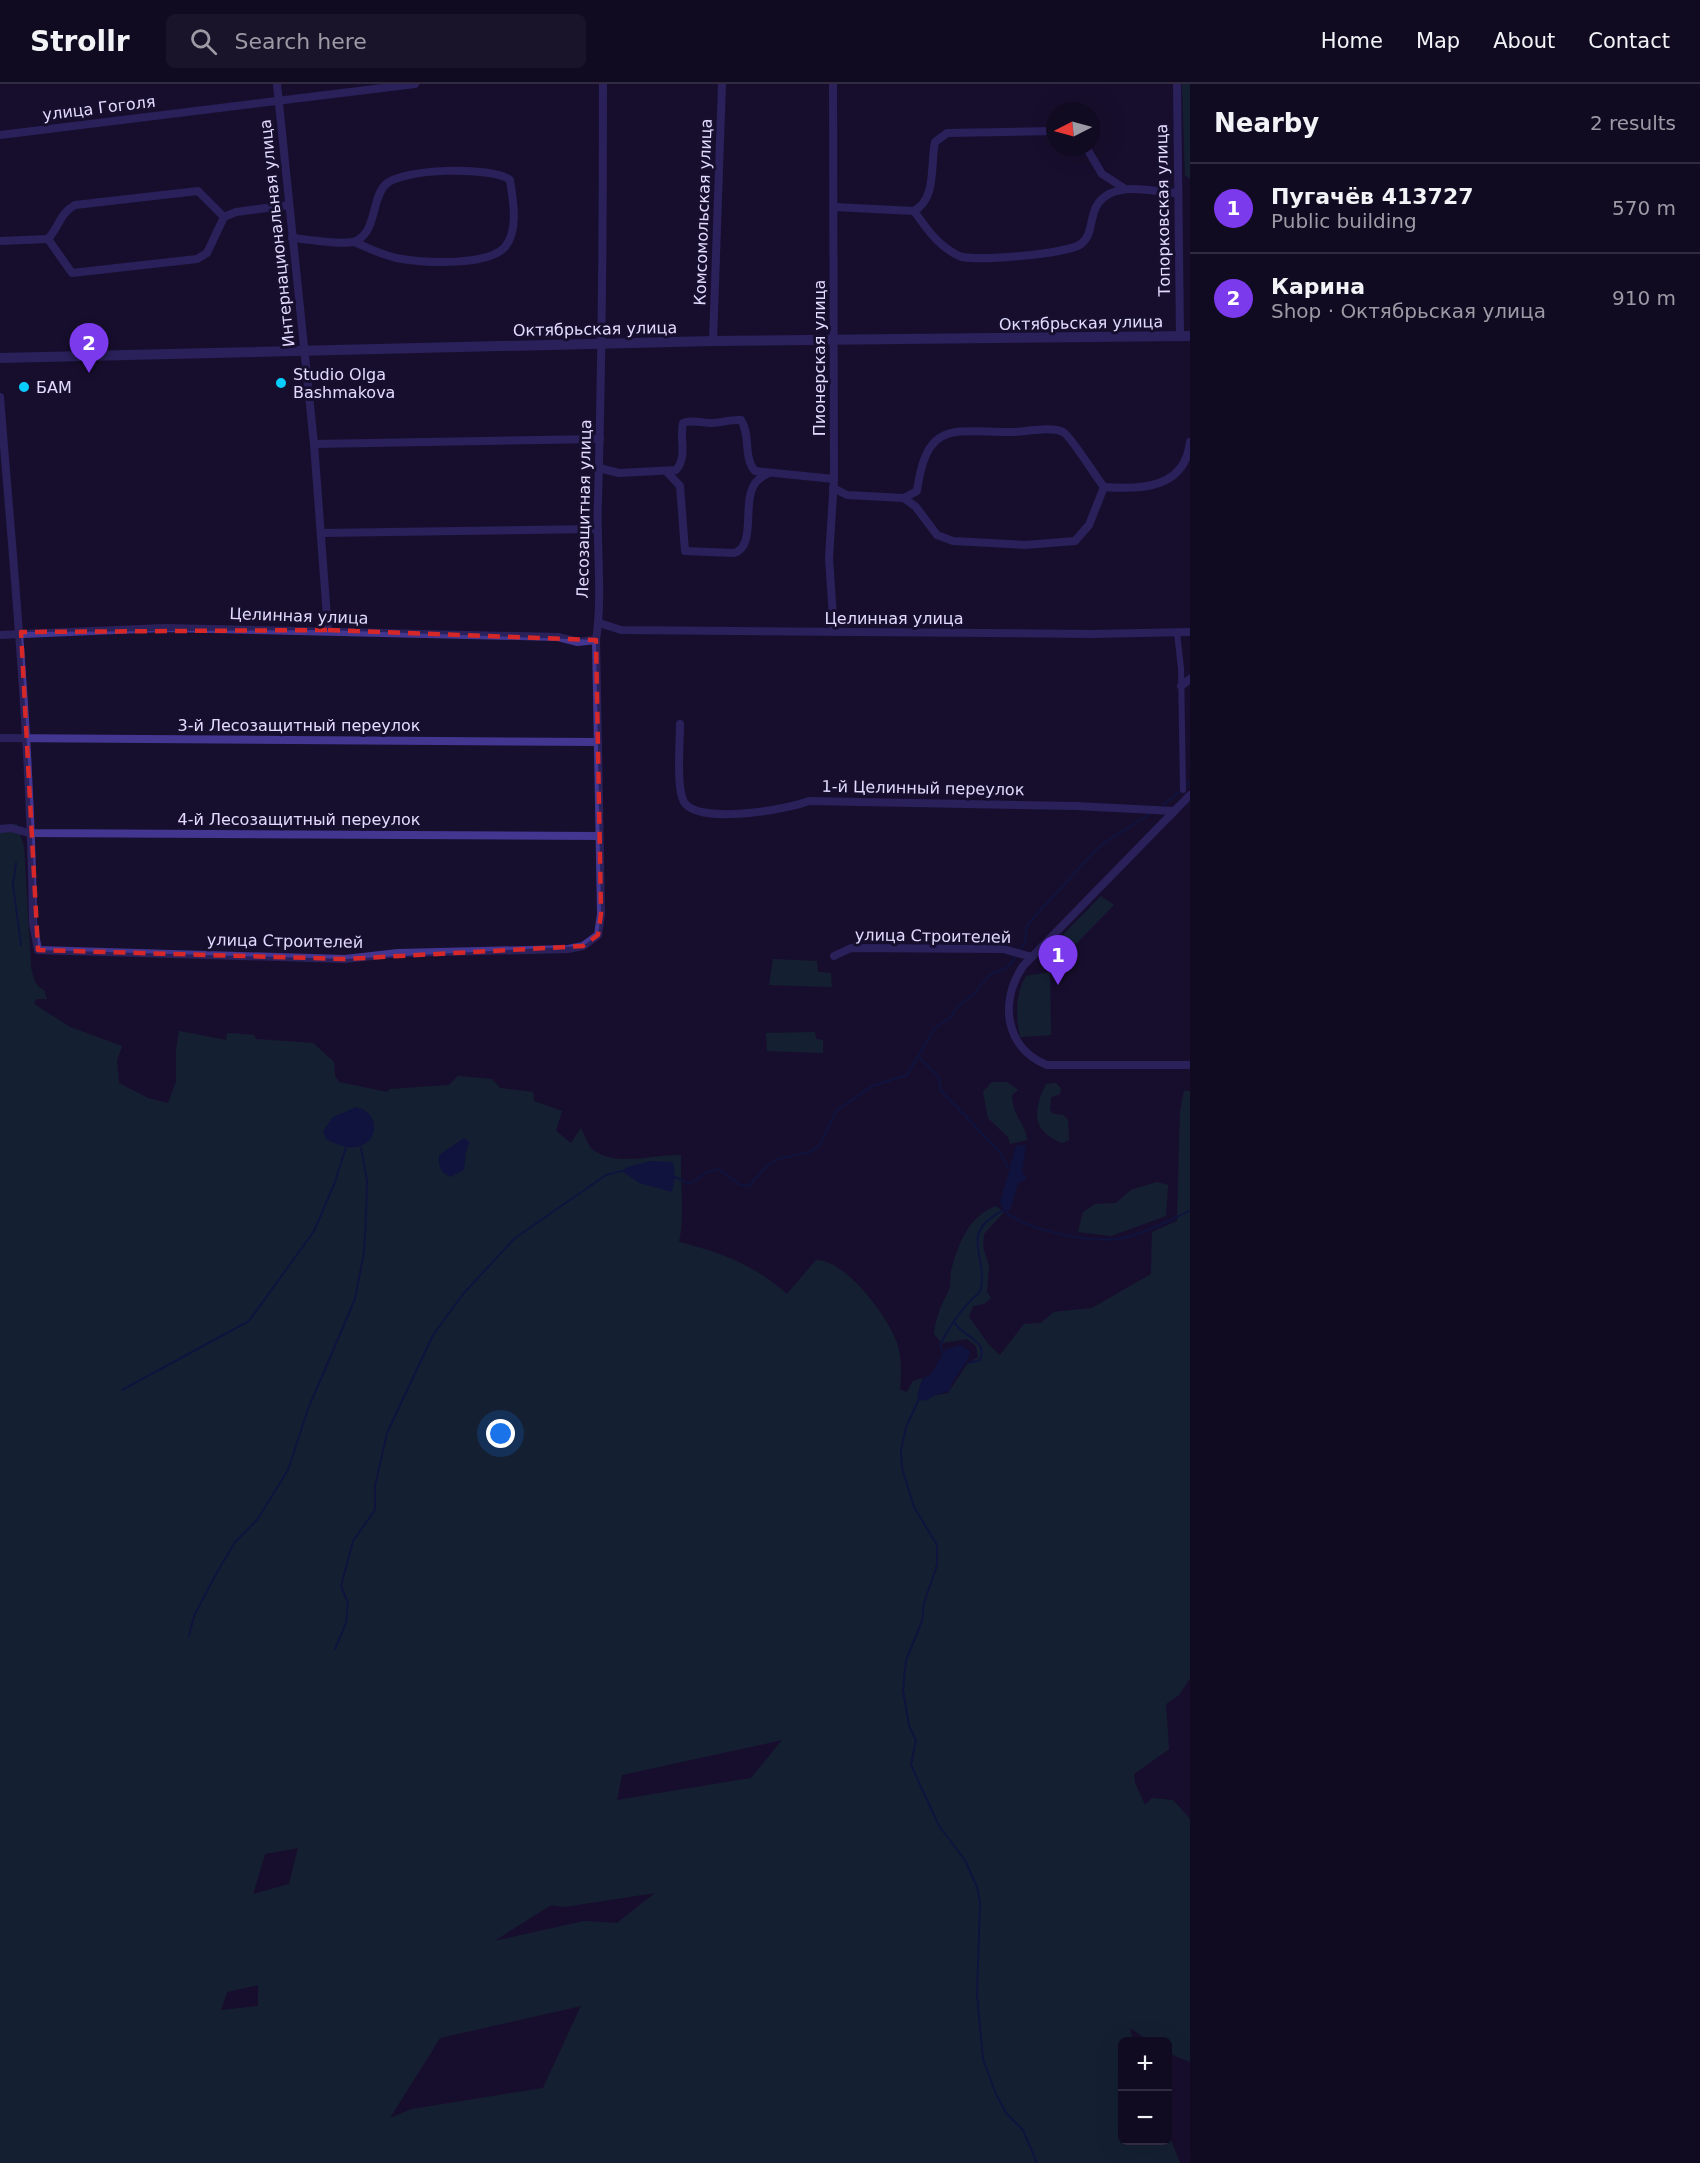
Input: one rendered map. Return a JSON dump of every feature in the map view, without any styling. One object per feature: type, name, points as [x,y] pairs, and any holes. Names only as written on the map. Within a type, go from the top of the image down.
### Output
[{"type":"street","name":"Интернациональная улица","points":[[277,84],[314,444],[328,630]]},
{"type":"street","name":"улица Гоголя","points":[[0,135],[415,84]]},
{"type":"street","name":"Лесозащитная улица","points":[[598,935],[601,914],[596,640],[599,623],[597,529],[603,84]]},
{"type":"street","name":"Комсомольская улица","points":[[713,341],[722,84]]},
{"type":"street","name":"Пионерская улица","points":[[833,84],[833,484],[829,558],[834,632]]},
{"type":"street","name":"Топорковская улица","points":[[1177,84],[1177,193],[1185,336]]},
{"type":"street","points":[[834,207],[914,211],[924,205],[930,192],[935,142],[947,134],[1046,131]]},
{"type":"street","points":[[1091,156],[1102,174],[1124,188],[1177,193]]},
{"type":"street","points":[[292,238],[354,242],[400,259],[447,262],[493,256],[505,246],[513,230],[510,180],[492,171],[454,171],[397,177],[385,185],[376,202],[370,225],[363,236],[354,242]]},
{"type":"street","points":[[914,211],[939,245],[961,257],[1043,255],[1081,244],[1089,235],[1095,207],[1107,195],[1124,188]]},
{"type":"street","points":[[0,241],[48,238],[56,230],[64,211],[75,205],[198,191],[224,217]]},
{"type":"street","points":[[48,238],[72,273],[197,259],[207,253],[224,217],[289,205]]},
{"type":"street","name":"Октябрьская улица","points":[[0,358],[713,341],[1185,336]]},
{"type":"street","points":[[0,397],[2,449],[21,632],[29,832]]},
{"type":"street","points":[[599,468],[619,473],[668,473],[676,470],[680,465],[684,451],[683,423],[688,420],[714,423],[731,419],[741,420],[746,427],[750,466],[755,471],[833,484],[847,495],[904,498],[916,507],[938,535],[953,541],[1024,544],[1075,541],[1089,525],[1104,487]]},
{"type":"street","points":[[904,498],[916,490],[921,463],[935,440],[946,433],[987,430],[1062,432],[1072,440],[1088,468],[1104,487],[1130,489],[1160,483],[1174,476],[1182,469],[1190,442]]},
{"type":"street","points":[[314,444],[600,439]]},
{"type":"street","points":[[668,473],[680,486],[685,550],[734,553],[741,551],[746,544],[749,497],[756,481],[769,473]]},
{"type":"street","points":[[321,533],[597,529]]},
{"type":"street","points":[[0,541],[11,540]]},
{"type":"street","name":"Целинная улица","points":[[599,623],[621,630],[1190,632]]},
{"type":"street","name":"Целинная улица","points":[[0,634],[164,628],[328,630],[357,633],[558,637],[578,642],[596,640]]},
{"type":"street","points":[[1177,633],[1187,793],[1174,811],[1032,957],[1016,977],[1010,1005],[1012,1034],[1031,1059],[1047,1065],[1065,1067],[1190,1065]]},
{"type":"street","points":[[1181,686],[1190,679]]},
{"type":"street","name":"1-й Целинный переулок","points":[[680,724],[681,796],[691,810],[703,814],[760,811],[796,806],[808,801],[1076,806],[1174,811]]},
{"type":"street","name":"3-й Лесозащитный переулок","points":[[0,738],[597,742]]},
{"type":"street","name":"4-й Лесозащитный переулок","points":[[0,829],[11,828],[29,832],[598,836]]},
{"type":"street","name":"улица Строителей","points":[[29,832],[33,922],[38,950],[345,959],[398,953],[568,949],[583,946],[598,935]]},
{"type":"street","name":"улица Строителей","points":[[834,956],[851,948],[1003,949],[1032,957]]},
{"type":"highlighted area","points":[[328,630],[596,640],[601,914],[598,935],[583,946],[345,959],[38,950],[21,632]]},
{"type":"green space","points":[[1182,84],[1190,84],[1190,179],[1185,175]]},
{"type":"green space","points":[[17,824],[24,847],[31,967],[38,986],[44,990],[47,999],[36,999],[34,1004],[70,1027],[122,1046],[117,1060],[119,1083],[148,1098],[168,1103],[176,1082],[176,1050],[179,1031],[226,1040],[227,1033],[254,1035],[256,1039],[313,1043],[334,1062],[335,1076],[339,1082],[387,1092],[390,1089],[449,1085],[458,1076],[492,1079],[500,1088],[533,1092],[534,1101],[562,1111],[556,1131],[571,1143],[581,1128],[592,1149],[612,1158],[635,1159],[681,1155],[682,1209],[679,1242],[710,1251],[749,1267],[787,1294],[816,1260],[828,1262],[840,1269],[864,1292],[885,1319],[900,1354],[900,1390],[907,1392],[913,1381],[923,1378],[919,1387],[931,1396],[948,1393],[968,1363],[978,1357],[976,1346],[967,1339],[942,1343],[934,1334],[939,1311],[950,1288],[951,1272],[961,1242],[971,1224],[996,1206],[1004,1212],[984,1234],[983,1247],[989,1266],[987,1292],[991,1298],[984,1304],[973,1306],[969,1317],[989,1345],[1000,1355],[1024,1324],[1041,1323],[1054,1312],[1092,1308],[1151,1274],[1152,1232],[1177,1221],[1180,1112],[1184,1091],[1190,1091],[1190,1678],[1179,1695],[1166,1704],[1169,1749],[1134,1774],[1135,1783],[1145,1805],[1152,1798],[1173,1800],[1190,1819],[1190,2062],[1172,2055],[1172,2037],[1144,2037],[1130,2028],[1132,2037],[1118,2037],[1118,2145],[1172,2145],[1172,2143],[1180,2163],[0,2163],[0,825]],"holes":[[[782,1740],[751,1778],[617,1800],[622,1775]],[[298,1848],[289,1884],[253,1894],[265,1854]],[[655,1893],[617,1923],[584,1921],[494,1941],[551,1905],[564,1907]],[[258,1985],[258,2006],[221,2010],[227,1992]],[[581,2006],[543,2088],[412,2109],[390,2118],[440,2038]]]},
{"type":"green space","points":[[1101,896],[1114,905],[1070,950],[1058,940]]},
{"type":"green space","points":[[773,959],[817,961],[818,972],[831,973],[832,987],[769,985]]},
{"type":"green space","points":[[1050,972],[1051,1035],[1020,1037],[1017,1006],[1022,983],[1026,976]]},
{"type":"green space","points":[[815,1032],[816,1039],[823,1040],[823,1053],[767,1051],[766,1033]]},
{"type":"green space","points":[[992,1082],[1007,1082],[1018,1090],[1012,1095],[1013,1102],[1027,1140],[1010,1144],[1008,1137],[988,1118],[983,1092]]},
{"type":"green space","points":[[1056,1083],[1061,1089],[1060,1094],[1051,1097],[1050,1110],[1053,1114],[1063,1115],[1068,1120],[1069,1140],[1062,1143],[1052,1138],[1040,1126],[1037,1111],[1046,1084]]},
{"type":"green space","points":[[1157,1182],[1168,1185],[1166,1216],[1111,1236],[1078,1232],[1083,1212],[1095,1204],[1116,1203],[1131,1190]]},
{"type":"shaded area","points":[[356,1107],[366,1111],[372,1119],[374,1127],[372,1136],[366,1143],[356,1147],[343,1146],[326,1139],[323,1131],[333,1117]]},
{"type":"shaded area","points":[[464,1138],[470,1142],[466,1152],[464,1170],[451,1177],[440,1169],[439,1155]]},
{"type":"shaded area","points":[[1026,1145],[1022,1173],[1026,1179],[1018,1183],[1010,1210],[1004,1210],[1000,1203],[1016,1146]]},
{"type":"shaded area","points":[[651,1161],[673,1162],[675,1177],[672,1192],[639,1183],[622,1171],[627,1167]]},
{"type":"shaded area","points":[[961,1345],[970,1351],[969,1357],[953,1381],[950,1391],[935,1395],[926,1401],[919,1399],[917,1395],[923,1378],[930,1375],[946,1349]]},
{"type":"waterway","points":[[1186,786],[1190,782]]},
{"type":"waterway","points":[[1163,805],[1179,792]]},
{"type":"waterway","points":[[1021,949],[1025,942],[1027,925],[1094,852],[1107,841],[1150,814]]},
{"type":"waterway","points":[[16,863],[13,885],[21,945]]},
{"type":"waterway","points":[[675,1177],[690,1184],[707,1172],[719,1169],[740,1185],[749,1186],[767,1166],[777,1159],[810,1152],[820,1145],[836,1111],[872,1086],[907,1075],[935,1028],[950,1018],[958,1006],[974,994],[989,975],[1008,966],[1016,955]]},
{"type":"waterway","points":[[919,1057],[938,1076],[941,1091],[999,1151],[1008,1167]]},
{"type":"waterway","points":[[122,1390],[249,1321],[314,1231],[335,1182],[346,1147]]},
{"type":"waterway","points":[[189,1636],[194,1616],[235,1542],[257,1520],[288,1470],[308,1409],[355,1299],[364,1252],[366,1217],[367,1180],[361,1148]]},
{"type":"waterway","points":[[335,1649],[346,1623],[348,1603],[341,1586],[353,1541],[375,1510],[375,1486],[387,1433],[433,1335],[463,1294],[515,1238],[606,1175],[622,1171]]},
{"type":"waterway","points":[[943,1354],[940,1345],[948,1330],[962,1310],[980,1292],[982,1279],[978,1237],[981,1228],[1004,1210],[1013,1217],[1041,1229],[1089,1239],[1116,1239],[1135,1235],[1190,1211]]},
{"type":"waterway","points":[[955,1323],[981,1348],[980,1360],[968,1363]]},
{"type":"waterway","points":[[919,1399],[906,1427],[901,1450],[902,1468],[914,1507],[937,1545],[937,1565],[924,1603],[922,1621],[906,1660],[903,1690],[909,1726],[916,1740],[911,1765],[939,1826],[965,1860],[977,1887],[980,1902],[977,1995],[983,2059],[996,2094],[1006,2113],[1023,2130],[1037,2163]]},
{"type":"place","name":"Карина","points":[[89,373]]},
{"type":"place","name":"Studio Olga Bashmakova","points":[[281,383]]},
{"type":"place","name":"БАМ","points":[[24,387]]},
{"type":"place","name":"Пугачёв 413727","points":[[1058,985]]}]
